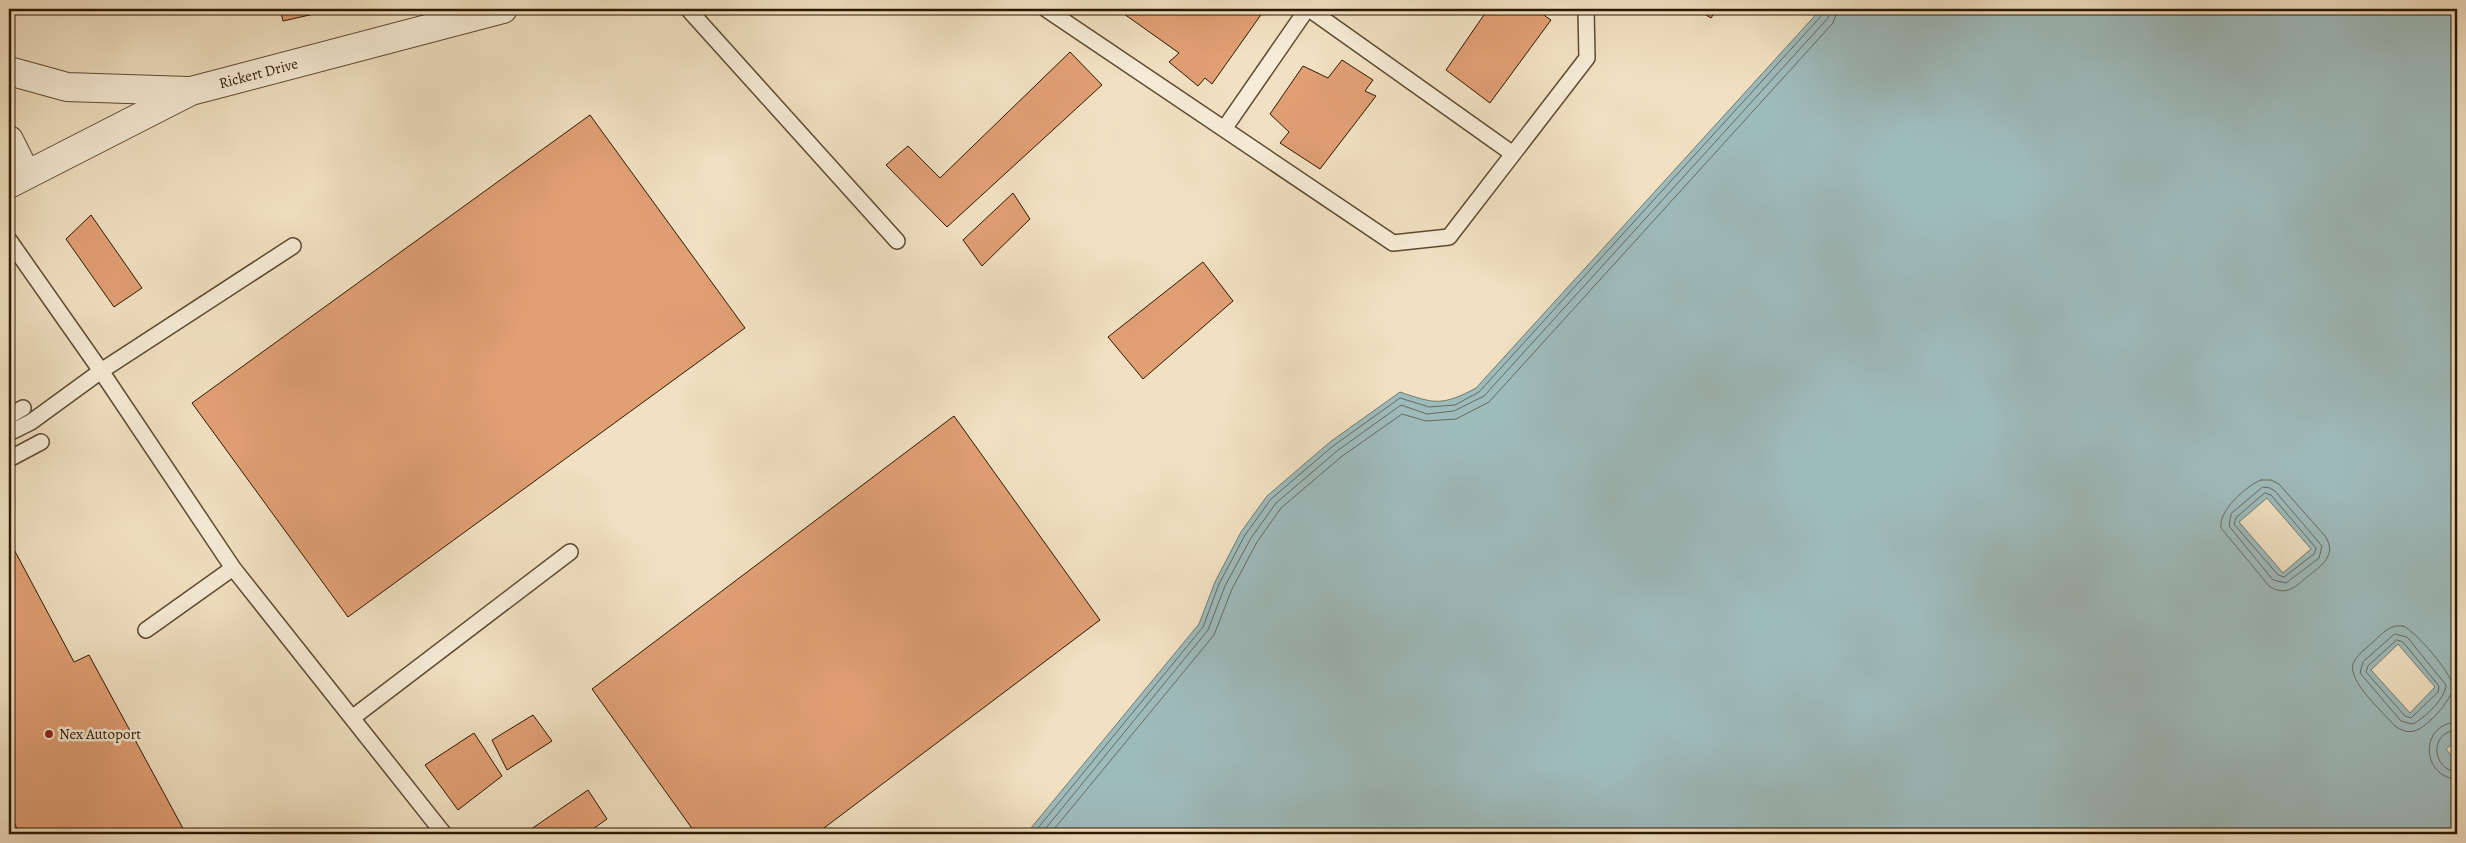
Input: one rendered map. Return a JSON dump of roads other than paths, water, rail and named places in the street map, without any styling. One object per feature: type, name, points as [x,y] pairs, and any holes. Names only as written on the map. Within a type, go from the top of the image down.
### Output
[{"type":"street","name":"Rickert Drive","points":[[18,179],[192,91],[503,9]]},
{"type":"street","points":[[9,71],[67,87],[192,91]]},
{"type":"street","points":[[9,140],[18,179]]},
{"type":"lane","points":[[688,9],[897,241]]},
{"type":"lane","points":[[1046,9],[1393,243],[1449,237],[1587,58],[1586,9]]},
{"type":"lane","points":[[1224,129],[1308,9],[1513,154]]},
{"type":"lane","points":[[9,240],[101,371],[233,568],[444,834]]},
{"type":"lane","points":[[9,434],[30,422],[101,371],[293,246]]},
{"type":"lane","points":[[9,416],[23,408]]},
{"type":"lane","points":[[9,459],[42,442]]},
{"type":"lane","points":[[352,718],[570,552]]},
{"type":"lane","points":[[146,630],[233,568]]},
{"type":"water","points":[[1821,9],[2457,9],[2457,740],[2446,749],[2457,763],[2457,834],[1026,834],[1199,624],[1215,582],[1241,532],[1267,496],[1330,442],[1400,392],[1430,401],[1438,401],[1455,398],[1476,388]],"holes":[[[2267,498],[2311,549],[2283,573],[2239,522]],[[2398,644],[2435,687],[2410,713],[2371,670]]]},
{"type":"place","name":"Nex Autoport","points":[[49,734]]}]
